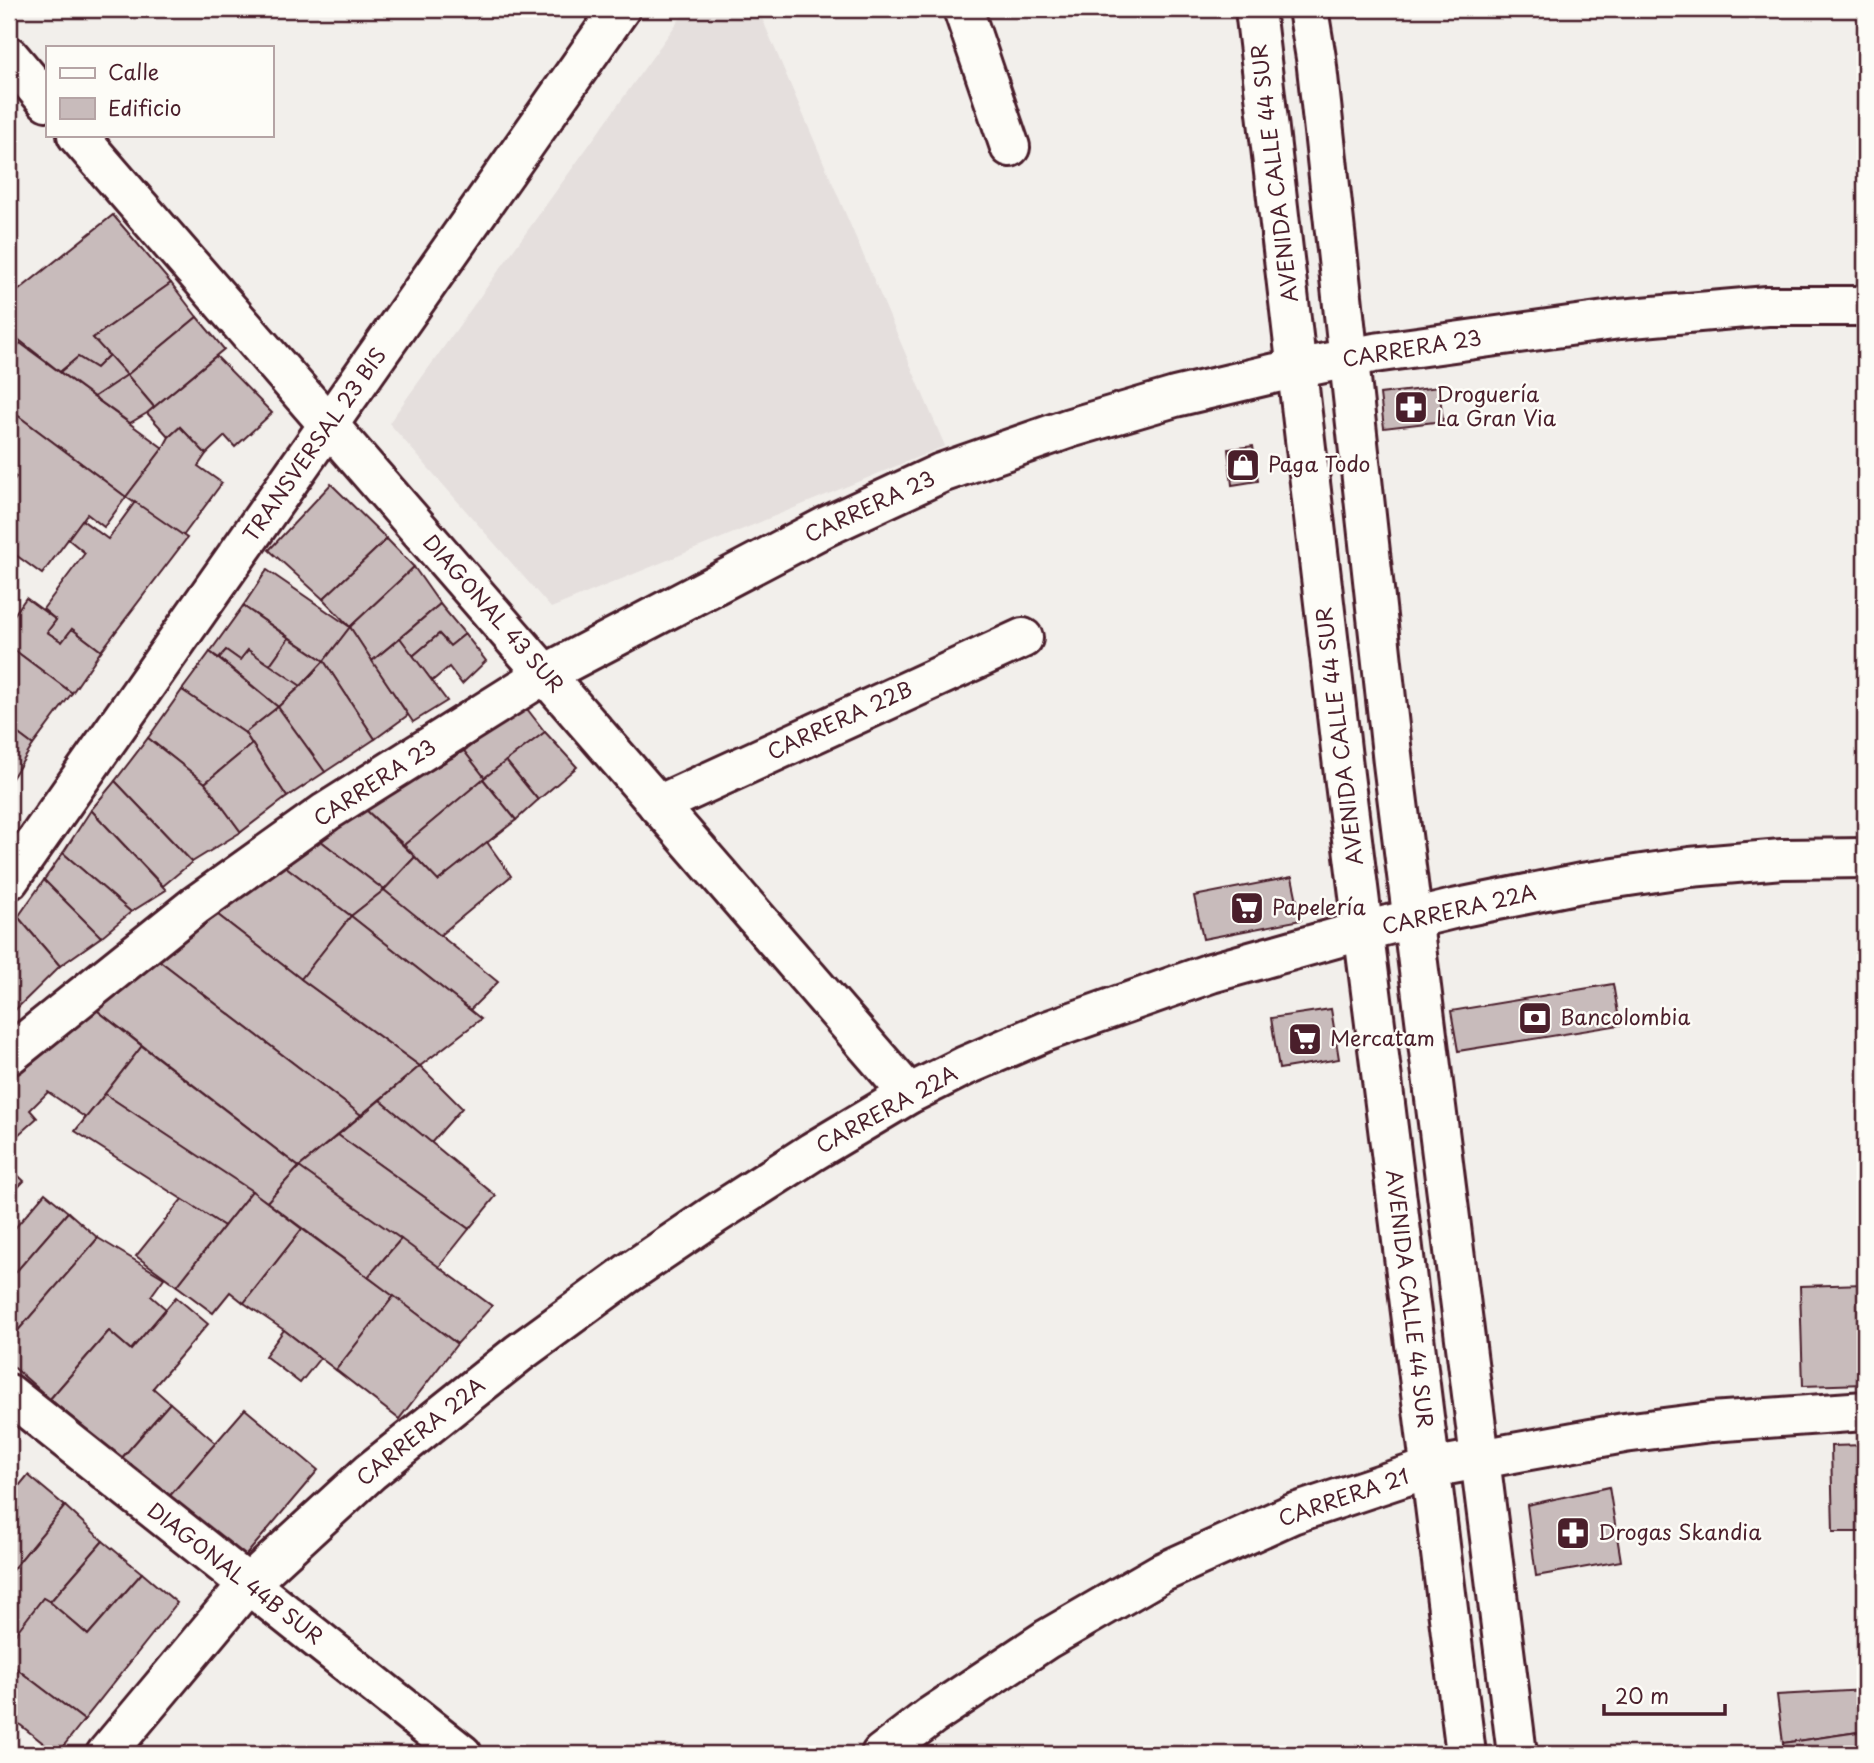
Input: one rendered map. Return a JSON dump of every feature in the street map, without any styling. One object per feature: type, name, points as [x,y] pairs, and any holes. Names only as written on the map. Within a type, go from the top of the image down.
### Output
[{"type":"street","name":"TRANSVERSAL 23 BIS","points":[[9,880],[620,9]]},
{"type":"street","points":[[962,9],[1010,147]]},
{"type":"street","name":"AVENIDA CALLE 44 SUR","points":[[1255,9],[1344,775],[1466,1754]]},
{"type":"street","points":[[1308,9],[1316,58],[1393,763],[1517,1754]]},
{"type":"street","points":[[9,56],[46,100]]},
{"type":"street","name":"DIAGONAL 43 SUR","points":[[78,136],[909,1094]]},
{"type":"street","name":"CARRERA 23","points":[[9,1055],[196,905],[326,812],[545,674],[825,527],[941,473],[1070,428],[1175,397],[1374,353],[1620,319],[1767,306],[1865,306]]},
{"type":"street","name":"CARRERA 22B","points":[[658,804],[1023,638]]},
{"type":"street","name":"CARRERA 22A","points":[[106,1754],[248,1584],[370,1472],[519,1353],[627,1275],[812,1152],[909,1094],[965,1066],[1070,1023],[1211,973],[1453,909],[1581,883],[1689,867],[1782,859],[1865,858]]},
{"type":"street","name":"DIAGONAL 44B SUR","points":[[9,1394],[462,1754]]},
{"type":"street","name":"CARRERA 21","points":[[881,1754],[931,1716],[1047,1639],[1161,1573],[1292,1514],[1430,1468],[1624,1433],[1711,1422],[1865,1411]]},
{"type":"shaded area","points":[[687,9],[758,9],[945,446],[551,608],[389,423]]},
{"type":"building","points":[[113,215],[171,283],[93,338],[109,355],[96,368],[78,357],[60,372],[9,332],[9,298]]},
{"type":"building","points":[[171,283],[197,317],[127,375],[93,338]]},
{"type":"building","points":[[197,317],[224,349],[154,407],[127,375]]},
{"type":"building","points":[[20,343],[163,448],[126,497],[9,409],[9,358]]},
{"type":"building","points":[[109,355],[127,375],[94,397],[60,372],[78,357],[96,368]]},
{"type":"building","points":[[216,356],[272,413],[235,447],[225,436],[206,454],[180,427],[169,437],[147,413]]},
{"type":"building","points":[[127,375],[154,407],[130,423],[94,397]]},
{"type":"building","name":"Droguería La Gran Via","points":[[1439,387],[1443,421],[1384,428],[1380,394]]},
{"type":"building","points":[[9,409],[126,497],[104,527],[87,514],[42,574],[9,550],[9,487],[16,477],[9,472]]},
{"type":"building","points":[[180,427],[206,454],[198,466],[222,483],[183,536],[126,497],[169,437]]},
{"type":"building","name":"Paga Todo","points":[[1253,446],[1258,481],[1232,485],[1228,449]]},
{"type":"building","points":[[331,484],[387,539],[323,599],[269,550]]},
{"type":"building","points":[[135,502],[187,538],[101,651],[72,629],[62,642],[47,632],[56,620],[43,609],[85,553],[68,539],[82,520],[108,539]]},
{"type":"building","points":[[387,539],[414,567],[350,627],[323,599]]},
{"type":"building","points":[[414,567],[440,604],[372,661],[350,627]]},
{"type":"building","points":[[267,570],[350,627],[324,661],[243,606]]},
{"type":"building","points":[[26,598],[56,620],[47,632],[62,642],[72,629],[101,651],[72,693],[9,646],[9,622]]},
{"type":"building","points":[[440,604],[465,634],[450,646],[439,634],[413,656],[400,638]]},
{"type":"building","points":[[243,606],[289,638],[269,666],[248,650],[240,660],[226,650],[219,658],[210,652]]},
{"type":"building","points":[[350,627],[408,715],[375,739],[324,661]]},
{"type":"building","points":[[439,634],[450,646],[465,634],[486,661],[462,684],[449,667],[432,681],[413,656]]},
{"type":"building","points":[[289,638],[324,661],[301,686],[269,666]]},
{"type":"building","points":[[400,638],[447,701],[413,722],[372,661]]},
{"type":"building","points":[[9,646],[72,693],[33,745],[9,727]]},
{"type":"building","points":[[226,650],[240,660],[248,650],[301,686],[278,707],[219,658]]},
{"type":"building","points":[[210,652],[278,707],[245,733],[182,690]]},
{"type":"building","points":[[324,661],[375,739],[325,772],[278,707]]},
{"type":"building","points":[[182,690],[245,733],[252,744],[205,783],[148,738]]},
{"type":"building","points":[[524,705],[545,732],[485,778],[464,751]]},
{"type":"building","points":[[278,707],[325,772],[287,797],[245,733]]},
{"type":"building","points":[[9,727],[33,745],[9,783]]},
{"type":"building","points":[[545,732],[577,767],[538,800],[506,761]]},
{"type":"building","points":[[148,738],[205,783],[241,832],[192,862],[115,781]]},
{"type":"building","points":[[252,744],[287,797],[241,832],[205,783]]},
{"type":"building","points":[[464,751],[485,778],[404,845],[365,809]]},
{"type":"building","points":[[506,761],[538,800],[516,820],[483,779]]},
{"type":"building","points":[[483,779],[516,820],[438,881],[404,845]]},
{"type":"building","points":[[115,781],[192,862],[163,886],[91,810]]},
{"type":"building","points":[[365,809],[415,857],[384,890],[321,841]]},
{"type":"building","points":[[91,810],[166,890],[131,912],[63,853]]},
{"type":"building","points":[[321,841],[384,890],[351,916],[282,864]]},
{"type":"building","points":[[487,842],[511,876],[439,936],[384,890],[415,857],[438,881]]},
{"type":"building","points":[[63,853],[131,912],[101,937],[44,880]]},
{"type":"building","points":[[282,864],[351,916],[301,979],[218,915]]},
{"type":"building","name":"Papelería","points":[[1292,877],[1301,920],[1203,939],[1194,896]]},
{"type":"building","points":[[44,880],[101,937],[60,966],[18,917]]},
{"type":"building","points":[[384,890],[498,982],[470,1010],[351,916]]},
{"type":"building","points":[[218,915],[420,1066],[361,1115],[156,958]]},
{"type":"building","points":[[351,916],[481,1019],[420,1066],[301,979]]},
{"type":"building","points":[[18,917],[60,966],[9,1016],[9,931]]},
{"type":"building","points":[[156,958],[361,1115],[299,1167],[94,1008]]},
{"type":"building","name":"Bancolombia","points":[[1613,984],[1620,1025],[1458,1051],[1451,1011]]},
{"type":"building","points":[[94,1008],[142,1046],[86,1118],[48,1092],[30,1110],[37,1118],[18,1135],[9,1127],[9,1079]]},
{"type":"building","name":"Mercatam","points":[[1331,1009],[1339,1059],[1279,1069],[1271,1018]]},
{"type":"building","points":[[142,1046],[299,1167],[267,1202],[105,1094]]},
{"type":"building","points":[[420,1066],[462,1108],[431,1143],[380,1100]]},
{"type":"building","points":[[105,1094],[252,1191],[224,1226],[75,1131]]},
{"type":"building","points":[[380,1100],[496,1196],[469,1229],[338,1135]]},
{"type":"building","points":[[338,1135],[469,1229],[438,1268],[299,1167]]},
{"type":"building","points":[[9,1167],[24,1181],[9,1197]]},
{"type":"building","points":[[299,1167],[401,1239],[368,1277],[267,1202]]},
{"type":"building","points":[[252,1191],[302,1229],[244,1303],[230,1292],[213,1313],[177,1286]]},
{"type":"building","points":[[45,1193],[68,1212],[9,1280],[9,1235]]},
{"type":"building","points":[[182,1199],[224,1226],[177,1286],[136,1256]]},
{"type":"building","points":[[68,1212],[98,1238],[9,1341],[9,1280]]},
{"type":"building","points":[[302,1229],[394,1296],[336,1370],[244,1303]]},
{"type":"building","points":[[98,1238],[164,1278],[151,1296],[166,1309],[131,1350],[109,1331],[50,1399],[9,1363],[9,1341]]},
{"type":"building","points":[[401,1239],[492,1306],[457,1344],[368,1277]]},
{"type":"building","points":[[1865,1284],[1865,1384],[1803,1386],[1800,1286]]},
{"type":"building","points":[[394,1296],[457,1344],[399,1419],[336,1370]]},
{"type":"building","points":[[176,1297],[208,1324],[153,1388],[170,1403],[121,1459],[50,1399],[109,1331],[131,1350]]},
{"type":"building","points":[[284,1330],[320,1358],[300,1383],[265,1356]]},
{"type":"building","points":[[170,1403],[216,1443],[168,1498],[121,1459]]},
{"type":"building","points":[[245,1409],[318,1470],[241,1561],[168,1498]]},
{"type":"building","points":[[1865,1445],[1865,1532],[1833,1532],[1831,1446]]},
{"type":"building","points":[[28,1475],[65,1506],[9,1574],[9,1498]]},
{"type":"building","name":"Drogas Skandia","points":[[1609,1487],[1621,1561],[1536,1576],[1527,1505]]},
{"type":"building","points":[[65,1506],[103,1541],[50,1602],[43,1598],[15,1635],[9,1630],[9,1574]]},
{"type":"building","points":[[103,1541],[142,1573],[88,1635],[50,1602]]},
{"type":"building","points":[[142,1573],[177,1603],[84,1720],[9,1663],[9,1642],[43,1598],[88,1635]]},
{"type":"building","points":[[9,1663],[84,1720],[57,1754],[9,1716]]},
{"type":"building","points":[[1865,1690],[1865,1731],[1783,1743],[1777,1695]]},
{"type":"building","points":[[1865,1731],[1865,1754],[1784,1754],[1783,1743]]},
{"type":"place","name":"Droguería La Gran Via","points":[[1411,407]]},
{"type":"place","name":"Paga Todo","points":[[1243,465]]},
{"type":"place","name":"Papelería","points":[[1247,908]]},
{"type":"place","name":"Bancolombia","points":[[1535,1018]]},
{"type":"place","name":"Mercatam","points":[[1305,1039]]},
{"type":"place","name":"Drogas Skandia","points":[[1573,1533]]}]
